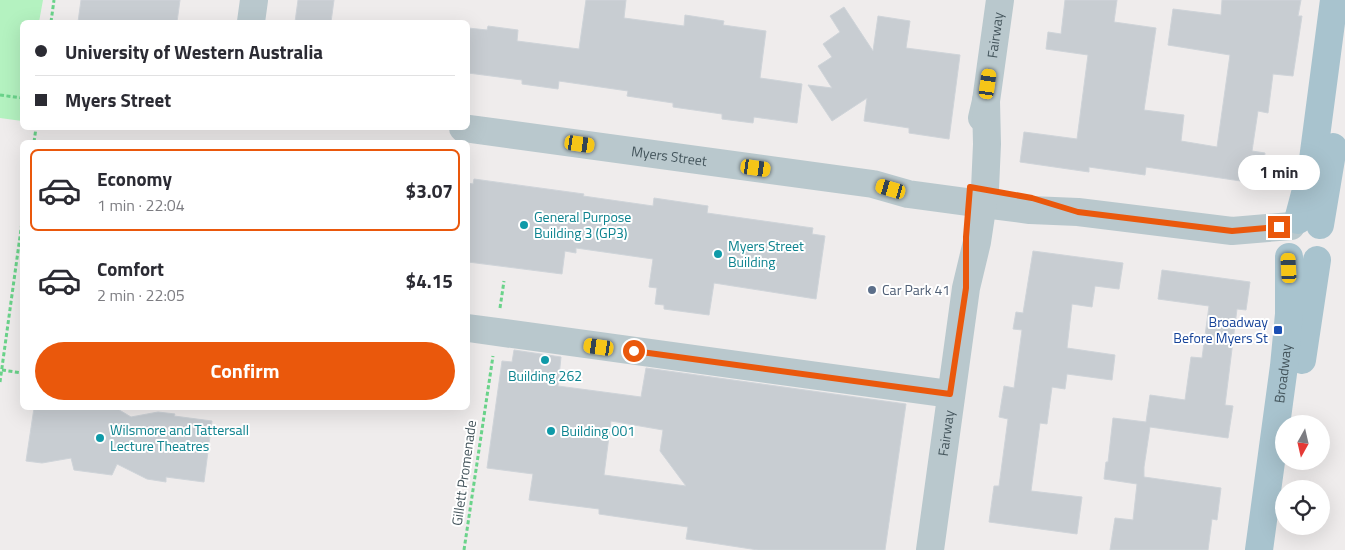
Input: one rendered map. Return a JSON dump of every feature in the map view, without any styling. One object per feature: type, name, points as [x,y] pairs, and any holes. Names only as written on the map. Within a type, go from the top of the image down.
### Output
[{"type":"main road","name":"Broadway","points":[[1259,550],[1285,357],[1297,235],[1312,167],[1334,0]]},
{"type":"main road","name":"Broadway","points":[[1297,235],[1327,188],[1345,59]]},
{"type":"main road","name":"Broadway","points":[[1294,415],[1317,260],[1321,252],[1323,235],[1297,235]]},
{"type":"main road","points":[[1276,550],[1278,535]]},
{"type":"street","points":[[251,20],[254,0]]},
{"type":"street","name":"Fairway","points":[[930,550],[966,288],[966,237],[976,196],[976,145],[986,101],[1000,0]]},
{"type":"street","name":"Myers Street","points":[[470,129],[873,184],[908,194],[976,196],[1030,210],[1078,212],[1232,231],[1297,235]]},
{"type":"street","points":[[470,328],[950,394]]},
{"type":"path","points":[[50,20],[54,0]]},
{"type":"path","points":[[0,95],[20,98]]},
{"type":"path","points":[[0,382],[20,237]]},
{"type":"path","name":"Gillett Promenade","points":[[464,550],[504,281]]},
{"type":"path","points":[[2,370],[20,373]]},
{"type":"green space","points":[[0,0],[43,0],[39,20],[20,20],[20,121],[0,118]]},
{"type":"building","points":[[81,0],[180,0],[177,20],[78,20]]},
{"type":"building","points":[[298,0],[334,0],[331,20],[295,20]]},
{"type":"building","points":[[586,0],[626,0],[624,18],[684,26],[685,15],[724,21],[723,25],[766,31],[760,78],[802,84],[797,123],[754,117],[753,123],[722,119],[722,114],[673,107],[673,103],[627,96],[628,91],[559,81],[558,89],[522,84],[522,80],[470,73],[470,28],[487,30],[488,26],[518,30],[517,41],[579,49]]},
{"type":"building","points":[[1065,0],[1117,0],[1114,22],[1156,28],[1144,110],[1184,115],[1181,141],[1217,147],[1230,55],[1168,45],[1173,9],[1221,15],[1222,0],[1301,0],[1298,16],[1302,16],[1293,76],[1273,74],[1268,113],[1258,111],[1252,151],[1265,153],[1261,184],[1146,167],[1145,175],[1089,167],[1089,172],[1020,162],[1024,132],[1077,139],[1088,55],[1046,49],[1048,32],[1061,34]]},
{"type":"building","points":[[844,7],[873,51],[878,16],[910,21],[906,48],[960,55],[949,139],[909,133],[909,128],[864,121],[867,98],[832,121],[808,85],[832,88],[818,66],[832,57],[823,44],[840,32],[830,16]]},
{"type":"building","name":"Myers Street Building","points":[[474,179],[584,194],[583,196],[653,206],[654,198],[708,206],[707,213],[813,228],[812,234],[825,236],[816,299],[714,283],[709,315],[664,309],[664,305],[655,304],[657,288],[649,287],[653,259],[576,248],[576,253],[565,251],[562,274],[470,262],[470,183],[473,184]]},
{"type":"building","points":[[1033,251],[1123,263],[1119,289],[1095,286],[1092,307],[1072,304],[1067,348],[1115,355],[1112,380],[1067,374],[1065,389],[1052,387],[1047,424],[1040,423],[1031,491],[1082,497],[1077,534],[989,522],[994,486],[999,486],[1008,419],[999,417],[1004,386],[1014,388],[1022,330],[1013,329],[1016,312],[1023,313]]},
{"type":"building","points":[[1162,270],[1250,282],[1246,310],[1237,309],[1225,405],[1233,406],[1228,438],[1150,427],[1144,467],[1144,477],[1221,488],[1217,520],[1212,519],[1208,550],[1110,550],[1115,518],[1133,520],[1137,484],[1104,479],[1113,418],[1146,422],[1150,395],[1185,400],[1191,357],[1202,358],[1209,306],[1158,299]]},
{"type":"building","points":[[514,350],[561,357],[558,386],[641,397],[646,368],[906,404],[885,550],[758,550],[686,539],[688,527],[599,514],[599,509],[529,500],[533,474],[487,468],[502,361],[512,362]],"holes":[[[611,421],[663,430],[660,451],[686,486],[604,475]]]},
{"type":"building","name":"Wilsmore and Tattersall Lecture Theatres","points":[[34,410],[119,410],[131,417],[158,412],[212,421],[204,482],[166,477],[166,482],[147,479],[117,464],[112,475],[74,470],[71,458],[42,463],[26,461]]},
{"type":"place","name":"General Purpose Building 3 (GP3)","points":[[524,225]]},
{"type":"place","name":"Myers Street Building","points":[[718,254]]},
{"type":"place","name":"Car Park 41","points":[[872,290]]},
{"type":"place","name":"Broadway Before Myers St","points":[[1278,330]]},
{"type":"place","name":"Building 262","points":[[545,360]]},
{"type":"place","name":"Building 001","points":[[551,431]]},
{"type":"place","name":"Wilsmore and Tattersall Lecture Theatres","points":[[100,438]]},
{"type":"route","points":[[634,351],[950,394],[966,288],[966,237],[970,187],[1032,198],[1078,212],[1232,231],[1279,227]]}]
